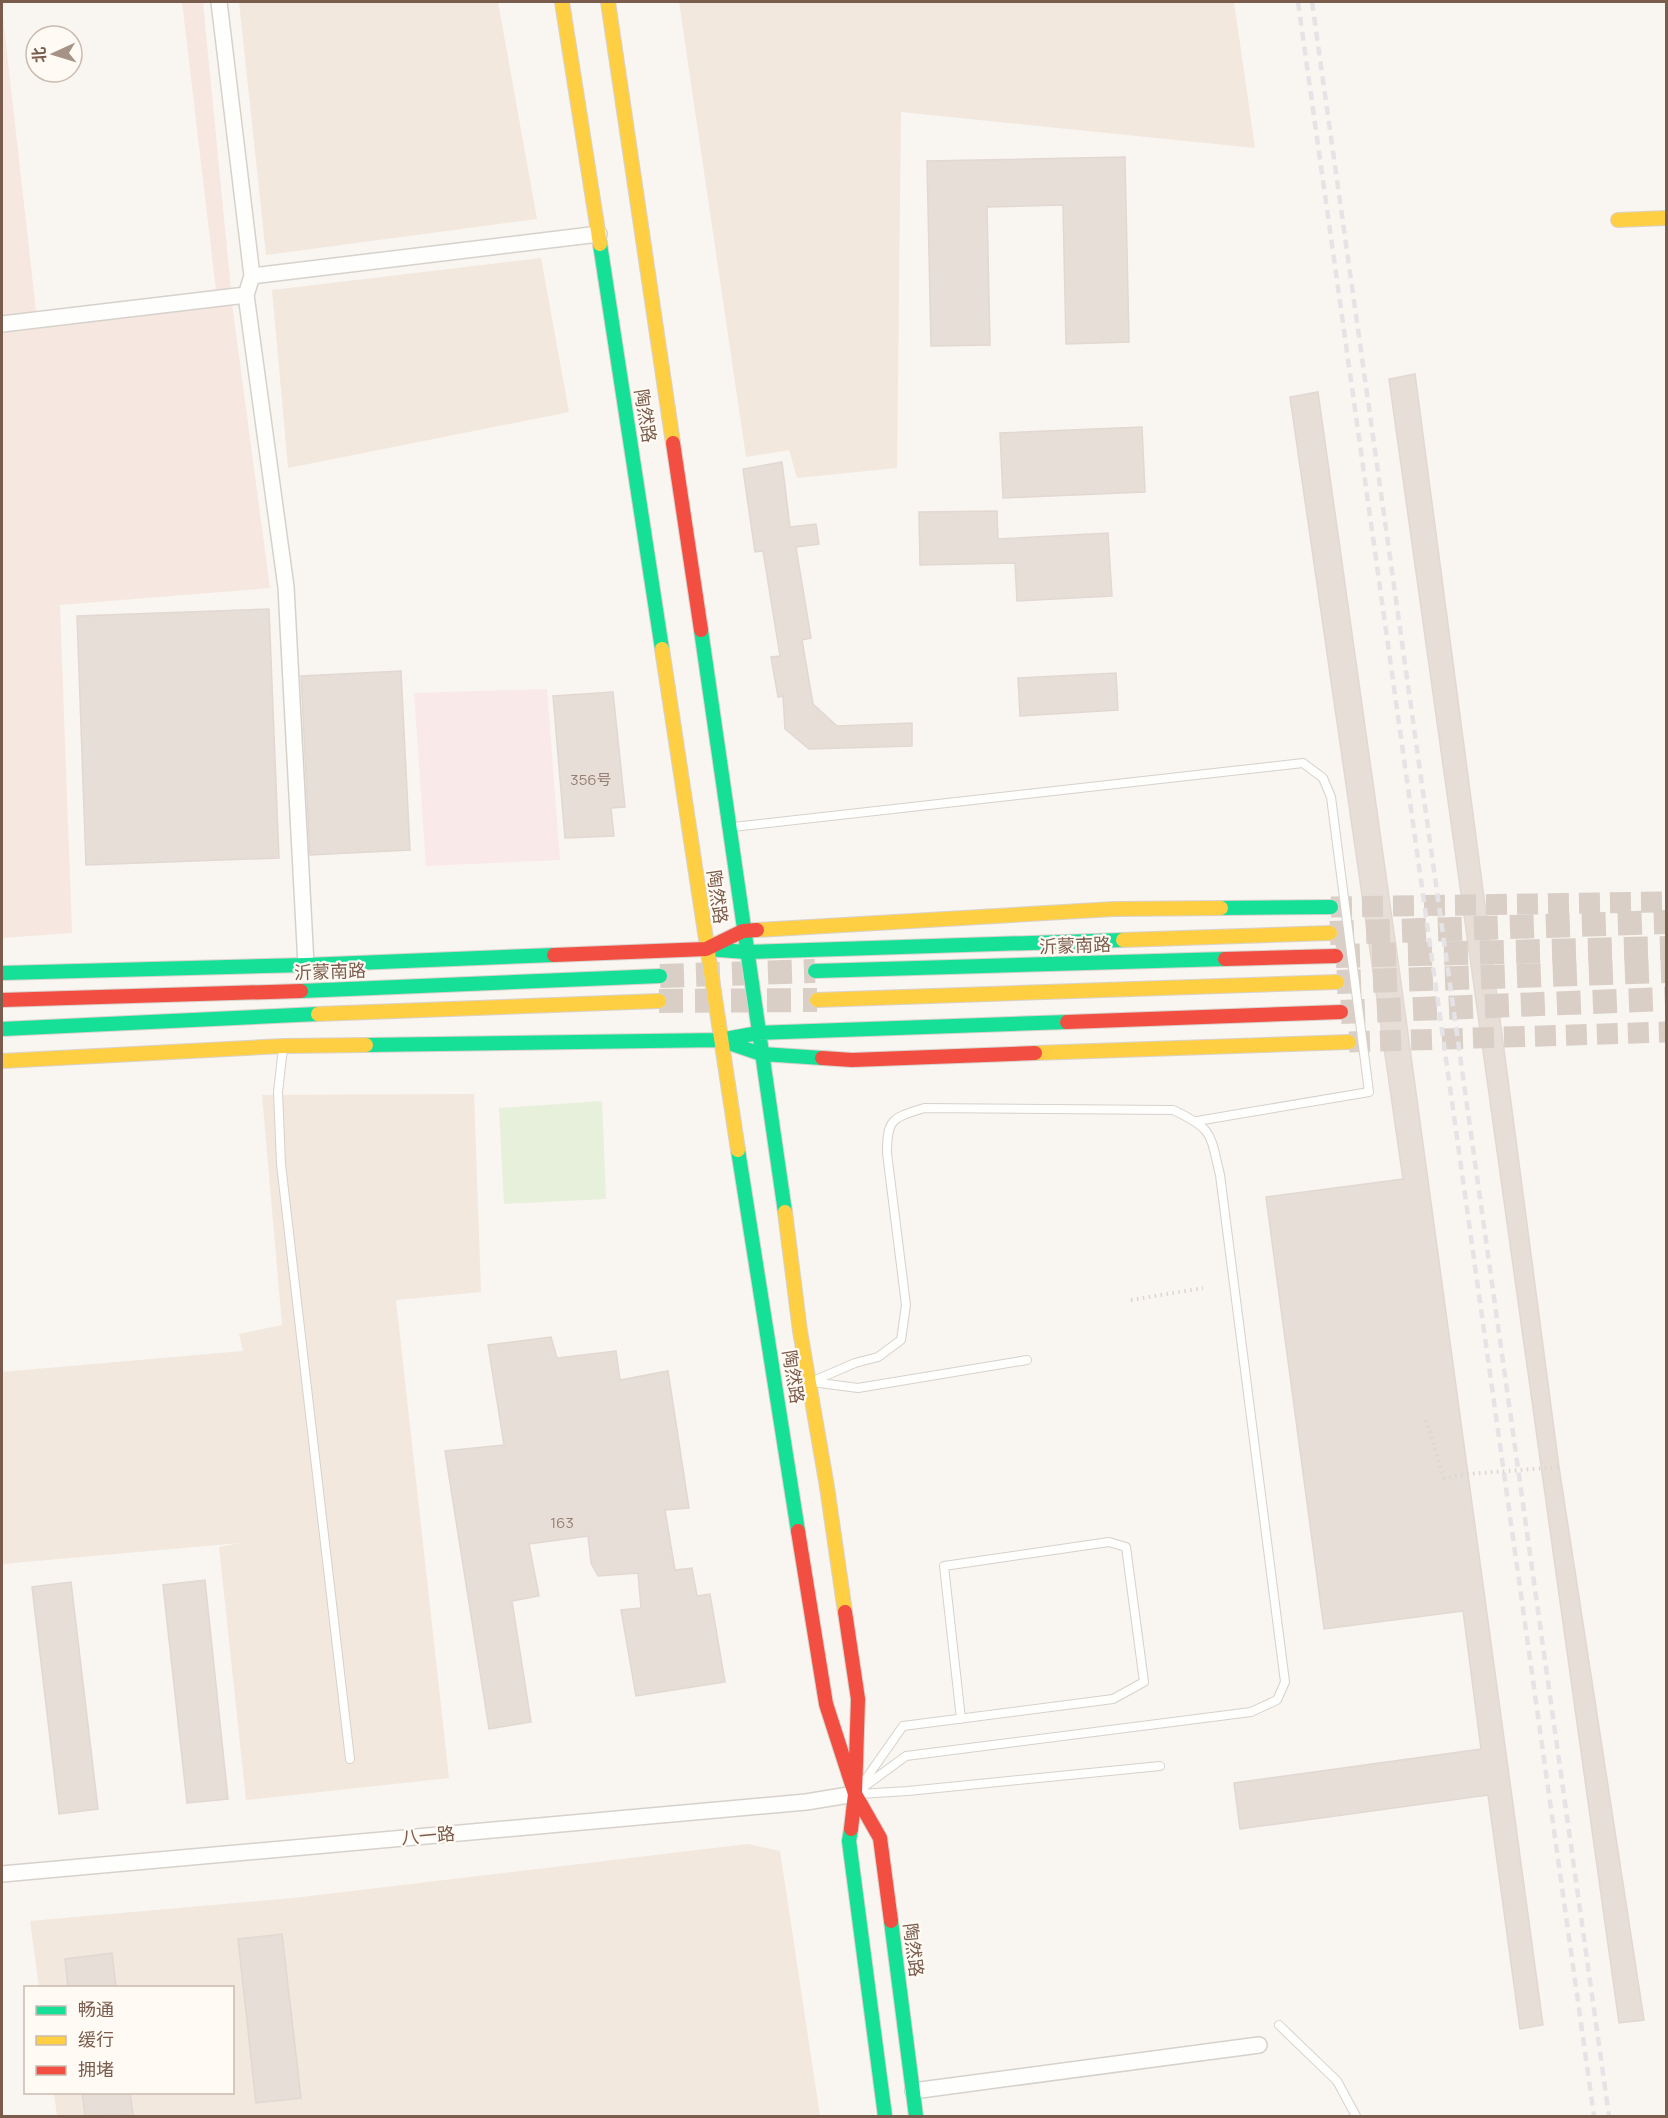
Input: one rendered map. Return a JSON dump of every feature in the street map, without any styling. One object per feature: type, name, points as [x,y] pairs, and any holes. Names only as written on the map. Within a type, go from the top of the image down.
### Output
[{"type":"main road","name":"陶然路","points":[[562,2],[678,749],[720,1040],[826,1704],[855,1794],[880,1838],[916,2116]]},
{"type":"main road","name":"陶然路","points":[[608,2],[730,828],[758,1034],[782,1178],[800,1331],[810,1382],[858,1699],[855,1794],[849,1841],[885,2116]]},
{"type":"main road","points":[[1618,220],[1666,218]]},
{"type":"main road","points":[[706,949],[743,931],[1114,909],[1331,907]]},
{"type":"main road","points":[[2,973],[706,949],[746,952],[1330,933]]},
{"type":"main road","name":"沂蒙南路","points":[[815,971],[1336,956]]},
{"type":"main road","name":"沂蒙南路","points":[[2,1000],[210,995],[660,976]]},
{"type":"main road","points":[[817,1000],[1337,982]]},
{"type":"main road","points":[[2,1029],[659,1000]]},
{"type":"main road","points":[[2,1061],[283,1047],[720,1040],[758,1034],[1341,1012]]},
{"type":"main road","points":[[720,1040],[761,1054],[852,1060],[1349,1042]]},
{"type":"street","points":[[219,2],[252,276],[246,295],[286,587],[306,964]]},
{"type":"street","points":[[252,276],[599,234]]},
{"type":"street","points":[[2,324],[246,295]]},
{"type":"street","name":"八一路","points":[[2,1874],[806,1803],[855,1794]]},
{"type":"street","points":[[913,2091],[1259,2045]]},
{"type":"lane","points":[[730,828],[1303,763],[1323,778],[1331,797],[1369,1092],[1197,1121]]},
{"type":"lane","points":[[283,1047],[278,1092],[280,1164],[350,1759]]},
{"type":"lane","points":[[810,1382],[878,1357],[901,1340],[906,1305],[887,1153],[887,1130],[899,1116],[924,1108],[1173,1110],[1197,1121],[1210,1135],[1220,1175],[1285,1682],[1277,1700],[1251,1712],[906,1756],[855,1794]]},
{"type":"lane","points":[[810,1382],[858,1388],[1027,1360]]},
{"type":"lane","points":[[855,1794],[903,1725],[961,1719],[1113,1699],[1144,1682],[1126,1547],[1109,1542],[944,1566],[961,1719]]},
{"type":"lane","points":[[855,1794],[908,1791],[1160,1766]]},
{"type":"lane","points":[[1279,2025],[1337,2081],[1356,2116]]},
{"type":"path","points":[[1131,1300],[1203,1288]]},
{"type":"path","points":[[1426,1420],[1444,1478],[1559,1467]]},
{"type":"shaded area","points":[[182,2],[203,2],[233,311],[270,588],[60,605],[72,933],[2,938],[2,9],[37,319],[217,299]]},
{"type":"shaded area","points":[[239,2],[498,2],[537,219],[266,255]]},
{"type":"shaded area","points":[[679,2],[1234,2],[1255,148],[901,112],[897,468],[797,478],[789,450],[746,457]]},
{"type":"shaded area","points":[[541,258],[569,412],[288,468],[272,290]]},
{"type":"shaded area","points":[[547,689],[560,860],[426,866],[414,693]]},
{"type":"shaded area","points":[[474,1094],[481,1292],[396,1300],[449,1778],[246,1800],[219,1547],[240,1543],[2,1564],[2,1372],[243,1351],[239,1334],[282,1325],[262,1095]]},
{"type":"shaded area","points":[[748,1844],[780,1851],[820,2116],[57,2116],[54,2094],[234,2094],[234,1986],[39,1986],[30,1921],[293,1898]]},
{"type":"green space","points":[[602,1101],[606,1199],[504,1204],[499,1108]]},
{"type":"building","points":[[1125,157],[1129,342],[1066,344],[1063,205],[987,207],[990,345],[931,346],[927,161]]},
{"type":"building","points":[[1415,374],[1559,1467],[1644,2020],[1619,2023],[1389,379]]},
{"type":"building","points":[[1318,392],[1543,2025],[1520,2029],[1488,1795],[1240,1829],[1234,1783],[1481,1749],[1463,1611],[1324,1629],[1266,1197],[1403,1179],[1290,397]]},
{"type":"building","points":[[1142,427],[1145,492],[1003,498],[1000,433]]},
{"type":"building","points":[[782,462],[790,527],[816,524],[819,544],[796,547],[811,638],[802,640],[813,704],[837,726],[912,723],[912,746],[809,749],[785,729],[783,696],[778,697],[771,657],[780,656],[763,551],[755,552],[743,469]]},
{"type":"building","points":[[997,511],[998,539],[1108,533],[1112,596],[1017,601],[1015,563],[920,565],[919,512]]},
{"type":"building","points":[[269,609],[279,858],[86,865],[77,616]]},
{"type":"building","points":[[401,671],[410,850],[310,855],[301,676]]},
{"type":"building","points":[[1116,673],[1118,710],[1020,716],[1018,678]]},
{"type":"building","points":[[613,692],[625,807],[611,808],[614,836],[565,838],[553,696]]},
{"type":"building","points":[[551,1337],[557,1358],[616,1351],[620,1380],[668,1371],[689,1508],[665,1510],[675,1570],[692,1568],[697,1596],[710,1594],[725,1682],[636,1696],[621,1610],[641,1608],[638,1573],[598,1576],[591,1563],[588,1536],[529,1544],[539,1596],[512,1601],[531,1722],[489,1729],[445,1451],[504,1445],[488,1345]]},
{"type":"building","points":[[205,1580],[228,1799],[187,1803],[163,1585]]},
{"type":"building","points":[[71,1582],[98,1809],[59,1814],[32,1587]]},
{"type":"building","points":[[282,1934],[301,2098],[256,2103],[238,1939]]},
{"type":"building","points":[[112,1953],[116,1986],[68,1986],[65,1959]]},
{"type":"building","points":[[82,2094],[130,2094],[133,2115],[85,2116]]},
{"type":"tunnel","points":[[1331,907],[1666,902]]},
{"type":"tunnel","points":[[1330,933],[1666,922]]},
{"type":"tunnel","points":[[1336,956],[1666,948]]},
{"type":"tunnel","points":[[660,976],[815,971]]},
{"type":"tunnel","points":[[1337,982],[1666,971]]},
{"type":"tunnel","points":[[1341,1012],[1666,999]]},
{"type":"tunnel","points":[[659,1001],[817,1000]]},
{"type":"tunnel","points":[[1349,1042],[1666,1032]]},
{"type":"railway","points":[[1298,2],[1594,2116]]},
{"type":"railway","points":[[1312,2],[1609,2116]]},
{"type":"traffic: fast","points":[[600,244],[662,649]]},
{"type":"traffic: fast","points":[[701,630],[785,1212]]},
{"type":"traffic: fast","points":[[1221,908],[1331,907]]},
{"type":"traffic: fast","points":[[706,949],[746,952],[1123,940]]},
{"type":"traffic: fast","points":[[2,973],[306,965],[554,955]]},
{"type":"traffic: fast","points":[[815,971],[1225,959]]},
{"type":"traffic: fast","points":[[301,991],[660,976]]},
{"type":"traffic: fast","points":[[2,1029],[318,1014]]},
{"type":"traffic: fast","points":[[720,1040],[758,1033],[1067,1022]]},
{"type":"traffic: fast","points":[[366,1045],[720,1040],[761,1054],[822,1058]]},
{"type":"traffic: fast","points":[[738,1150],[798,1531]]},
{"type":"traffic: fast","points":[[851,1829],[849,1841],[885,2116]]},
{"type":"traffic: fast","points":[[891,1921],[916,2116]]},
{"type":"traffic: slow","points":[[562,2],[600,244]]},
{"type":"traffic: slow","points":[[608,2],[673,443]]},
{"type":"traffic: slow","points":[[1618,220],[1666,218]]},
{"type":"traffic: slow","points":[[662,649],[738,1150]]},
{"type":"traffic: slow","points":[[757,930],[1114,909],[1221,908]]},
{"type":"traffic: slow","points":[[1123,940],[1330,933]]},
{"type":"traffic: slow","points":[[817,1000],[1337,982]]},
{"type":"traffic: slow","points":[[318,1014],[659,1001]]},
{"type":"traffic: slow","points":[[1035,1053],[1349,1042]]},
{"type":"traffic: slow","points":[[2,1061],[283,1046],[366,1045]]},
{"type":"traffic: slow","points":[[785,1212],[800,1331],[827,1487],[845,1612]]},
{"type":"traffic: jam","points":[[673,443],[701,630]]},
{"type":"traffic: jam","points":[[554,955],[706,949],[743,931],[757,930]]},
{"type":"traffic: jam","points":[[1225,959],[1336,956]]},
{"type":"traffic: jam","points":[[2,1000],[301,991]]},
{"type":"traffic: jam","points":[[1067,1022],[1341,1012]]},
{"type":"traffic: jam","points":[[822,1058],[852,1060],[1035,1053]]},
{"type":"traffic: jam","points":[[798,1531],[826,1704],[855,1794],[880,1838],[891,1921]]},
{"type":"traffic: jam","points":[[845,1612],[858,1699],[855,1794],[851,1829]]}]
